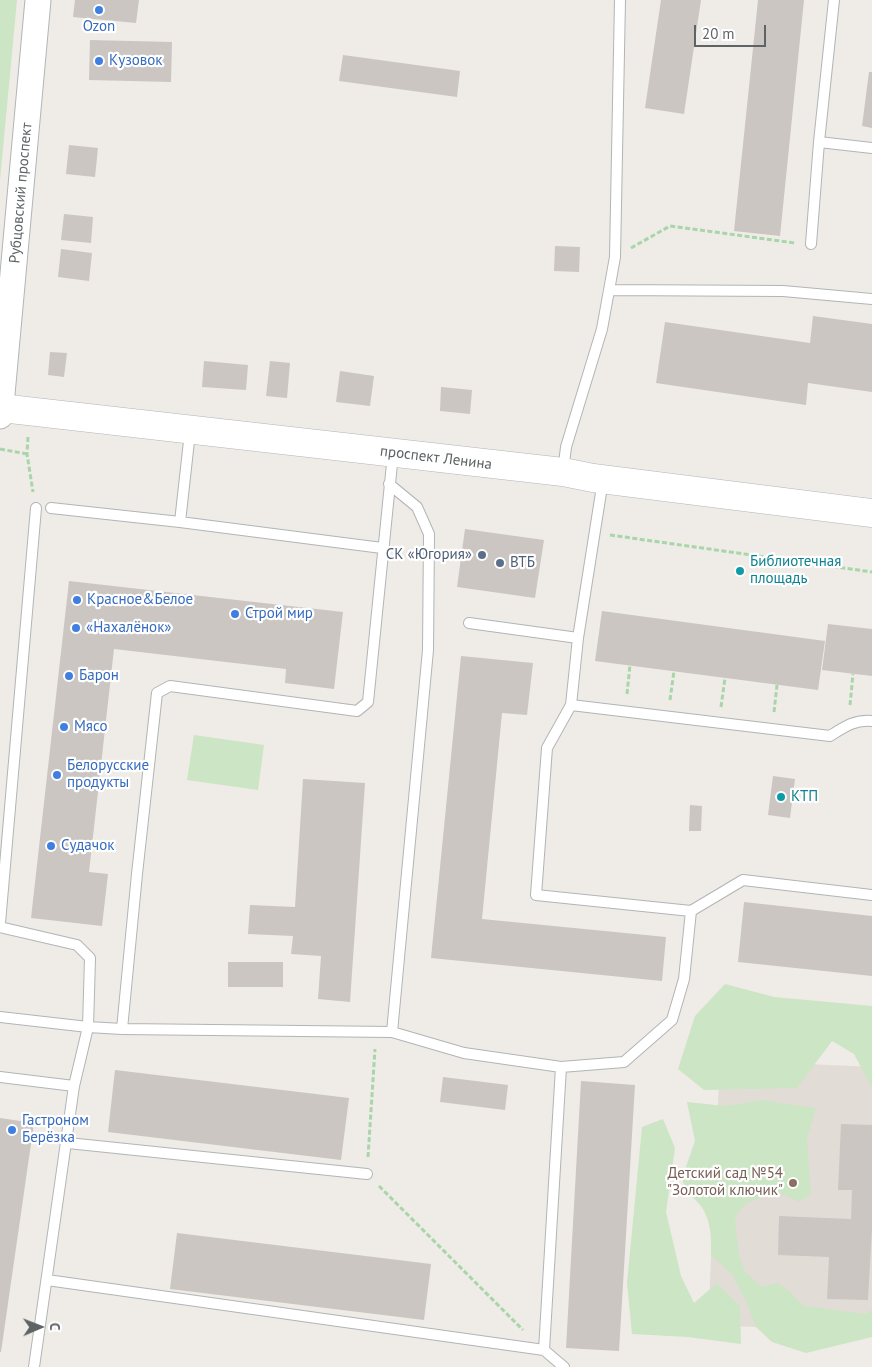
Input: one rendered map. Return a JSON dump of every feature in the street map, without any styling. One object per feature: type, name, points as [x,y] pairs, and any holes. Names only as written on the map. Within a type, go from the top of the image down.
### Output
[{"type":"main road","name":"проспект Ленина","points":[[0,411],[190,430],[563,472],[603,479],[872,512]]},
{"type":"street","name":"Рубцовский проспект","points":[[0,411],[38,0]]},
{"type":"lane","points":[[563,472],[566,447],[602,329],[615,257],[620,0]]},
{"type":"lane","points":[[811,244],[819,142],[834,0]]},
{"type":"lane","points":[[819,142],[872,148]]},
{"type":"lane","points":[[610,290],[774,291],[872,299]]},
{"type":"lane","points":[[180,522],[190,430]]},
{"type":"lane","points":[[122,1029],[157,693],[170,686],[357,711],[368,702],[393,453]]},
{"type":"lane","points":[[603,479],[578,638],[571,705],[547,748],[536,896],[691,911],[743,880],[872,895]]},
{"type":"lane","points":[[389,484],[417,507],[429,534],[430,593],[427,659],[392,1032]]},
{"type":"lane","points":[[34,1367],[68,1143],[74,1086],[88,1028],[90,958],[77,945],[0,925],[36,508]]},
{"type":"lane","points":[[51,508],[180,522],[382,548]]},
{"type":"lane","points":[[469,623],[578,638]]},
{"type":"lane","points":[[571,705],[830,736],[849,723],[863,720],[872,721]]},
{"type":"lane","points":[[0,1017],[88,1028],[208,1031],[377,1030],[392,1032],[464,1053],[561,1067],[624,1062],[672,1020],[684,979],[691,911]]},
{"type":"lane","points":[[544,1350],[561,1067]]},
{"type":"lane","points":[[0,1077],[74,1086]]},
{"type":"lane","points":[[68,1143],[367,1174]]},
{"type":"lane","points":[[47,1280],[544,1350],[564,1367]]},
{"type":"path","points":[[615,257],[670,226],[811,244]]},
{"type":"path","points":[[0,449],[27,454]]},
{"type":"path","points":[[594,533],[872,572]]},
{"type":"path","points":[[624,711],[630,665]]},
{"type":"path","points":[[668,716],[674,671]]},
{"type":"path","points":[[849,723],[853,674]]},
{"type":"path","points":[[719,722],[724,678]]},
{"type":"path","points":[[771,729],[778,685]]},
{"type":"path","points":[[377,1030],[367,1174],[544,1350]]},
{"type":"shaded area","name":"Детский сад №54 \"Золотой ключик\"","points":[[720,1060],[872,1067],[872,1332],[708,1325]]},
{"type":"green space","points":[[0,0],[17,0],[0,180]]},
{"type":"green space","points":[[194,735],[264,745],[258,790],[187,780]]},
{"type":"green space","points":[[725,984],[774,997],[872,1006],[872,1088],[854,1054],[832,1041],[797,1088],[704,1090],[678,1069],[695,1016]]},
{"type":"green space","points":[[763,1100],[816,1108],[807,1139],[811,1194],[800,1202],[775,1191],[745,1204],[735,1217],[739,1255],[745,1272],[762,1287],[777,1283],[788,1290],[804,1306],[865,1314],[872,1310],[872,1337],[806,1353],[772,1342],[756,1327],[746,1301],[732,1274],[711,1255],[710,1228],[705,1212],[686,1193],[682,1178],[695,1141],[687,1102],[725,1106]]},
{"type":"green space","points":[[663,1119],[675,1148],[666,1212],[681,1276],[694,1303],[717,1283],[740,1306],[741,1344],[688,1337],[632,1334],[627,1283],[642,1127]]},
{"type":"building","points":[[75,0],[139,0],[136,23],[73,17]]},
{"type":"building","points":[[661,0],[701,0],[684,114],[645,108]]},
{"type":"building","points":[[758,0],[804,0],[780,236],[734,231]]},
{"type":"building","points":[[90,40],[172,42],[171,82],[89,80]]},
{"type":"building","points":[[343,55],[460,71],[457,97],[339,81]]},
{"type":"building","points":[[869,72],[872,72],[872,128],[862,126]]},
{"type":"building","points":[[69,145],[98,148],[95,177],[66,174]]},
{"type":"building","points":[[64,214],[93,217],[91,243],[61,240]]},
{"type":"building","points":[[555,246],[580,247],[579,272],[554,271]]},
{"type":"building","points":[[61,249],[92,253],[89,281],[58,277]]},
{"type":"building","points":[[813,316],[872,324],[872,392],[808,383],[806,405],[656,383],[665,322],[810,343]]},
{"type":"building","points":[[50,352],[67,353],[64,377],[48,375]]},
{"type":"building","points":[[204,361],[248,365],[246,390],[202,387]]},
{"type":"building","points":[[270,361],[290,363],[287,398],[266,396]]},
{"type":"building","points":[[340,371],[374,376],[370,406],[336,402]]},
{"type":"building","points":[[441,387],[472,390],[470,414],[440,411]]},
{"type":"building","name":"ВТБ","points":[[465,529],[544,540],[535,598],[457,587]]},
{"type":"building","points":[[69,581],[343,612],[334,689],[285,683],[286,669],[114,649],[89,872],[108,874],[102,926],[31,918]]},
{"type":"building","points":[[602,611],[825,641],[818,690],[595,661]]},
{"type":"building","points":[[828,624],[872,629],[872,676],[822,670]]},
{"type":"building","points":[[461,656],[533,663],[527,715],[502,713],[482,919],[666,937],[662,981],[431,958]]},
{"type":"building","name":"КТП","points":[[773,776],[795,779],[790,818],[768,815]]},
{"type":"building","points":[[303,779],[365,783],[350,1002],[318,999],[321,956],[291,954],[293,936],[248,934],[250,905],[295,907]]},
{"type":"building","points":[[690,805],[702,806],[701,831],[689,831]]},
{"type":"building","points":[[744,902],[872,916],[872,976],[738,962]]},
{"type":"building","points":[[228,962],[283,962],[283,987],[228,987]]},
{"type":"building","points":[[115,1070],[349,1098],[341,1160],[108,1132]]},
{"type":"building","points":[[443,1077],[508,1085],[505,1110],[440,1102]]},
{"type":"building","points":[[581,1081],[635,1085],[619,1351],[566,1348]]},
{"type":"building","points":[[0,1118],[34,1123],[1,1352],[0,1352]]},
{"type":"building","points":[[841,1124],[872,1125],[872,1228],[868,1300],[827,1299],[829,1257],[778,1255],[779,1216],[851,1219],[852,1190],[838,1190]]},
{"type":"building","points":[[177,1233],[431,1264],[424,1320],[170,1289]]},
{"type":"place","name":"Ozon","points":[[99,10]]},
{"type":"place","name":"Кузовок","points":[[99,61]]},
{"type":"place","name":"СК «Югория»","points":[[482,555]]},
{"type":"place","name":"ВТБ","points":[[500,563]]},
{"type":"place","name":"Библиотечная площадь","points":[[740,571]]},
{"type":"place","name":"Красное&Белое","points":[[77,600]]},
{"type":"place","name":"Строй мир","points":[[235,614]]},
{"type":"place","name":"«Нахалёнок»","points":[[76,628]]},
{"type":"place","name":"Барон","points":[[69,676]]},
{"type":"place","name":"Мясо","points":[[64,727]]},
{"type":"place","name":"Белорусские продукты","points":[[57,775]]},
{"type":"place","name":"КТП","points":[[781,797]]},
{"type":"place","name":"Судачок","points":[[51,846]]},
{"type":"place","name":"Гастроном Берёзка","points":[[12,1130]]},
{"type":"place","name":"Детский сад №54 \"Золотой ключик\"","points":[[793,1183]]}]
